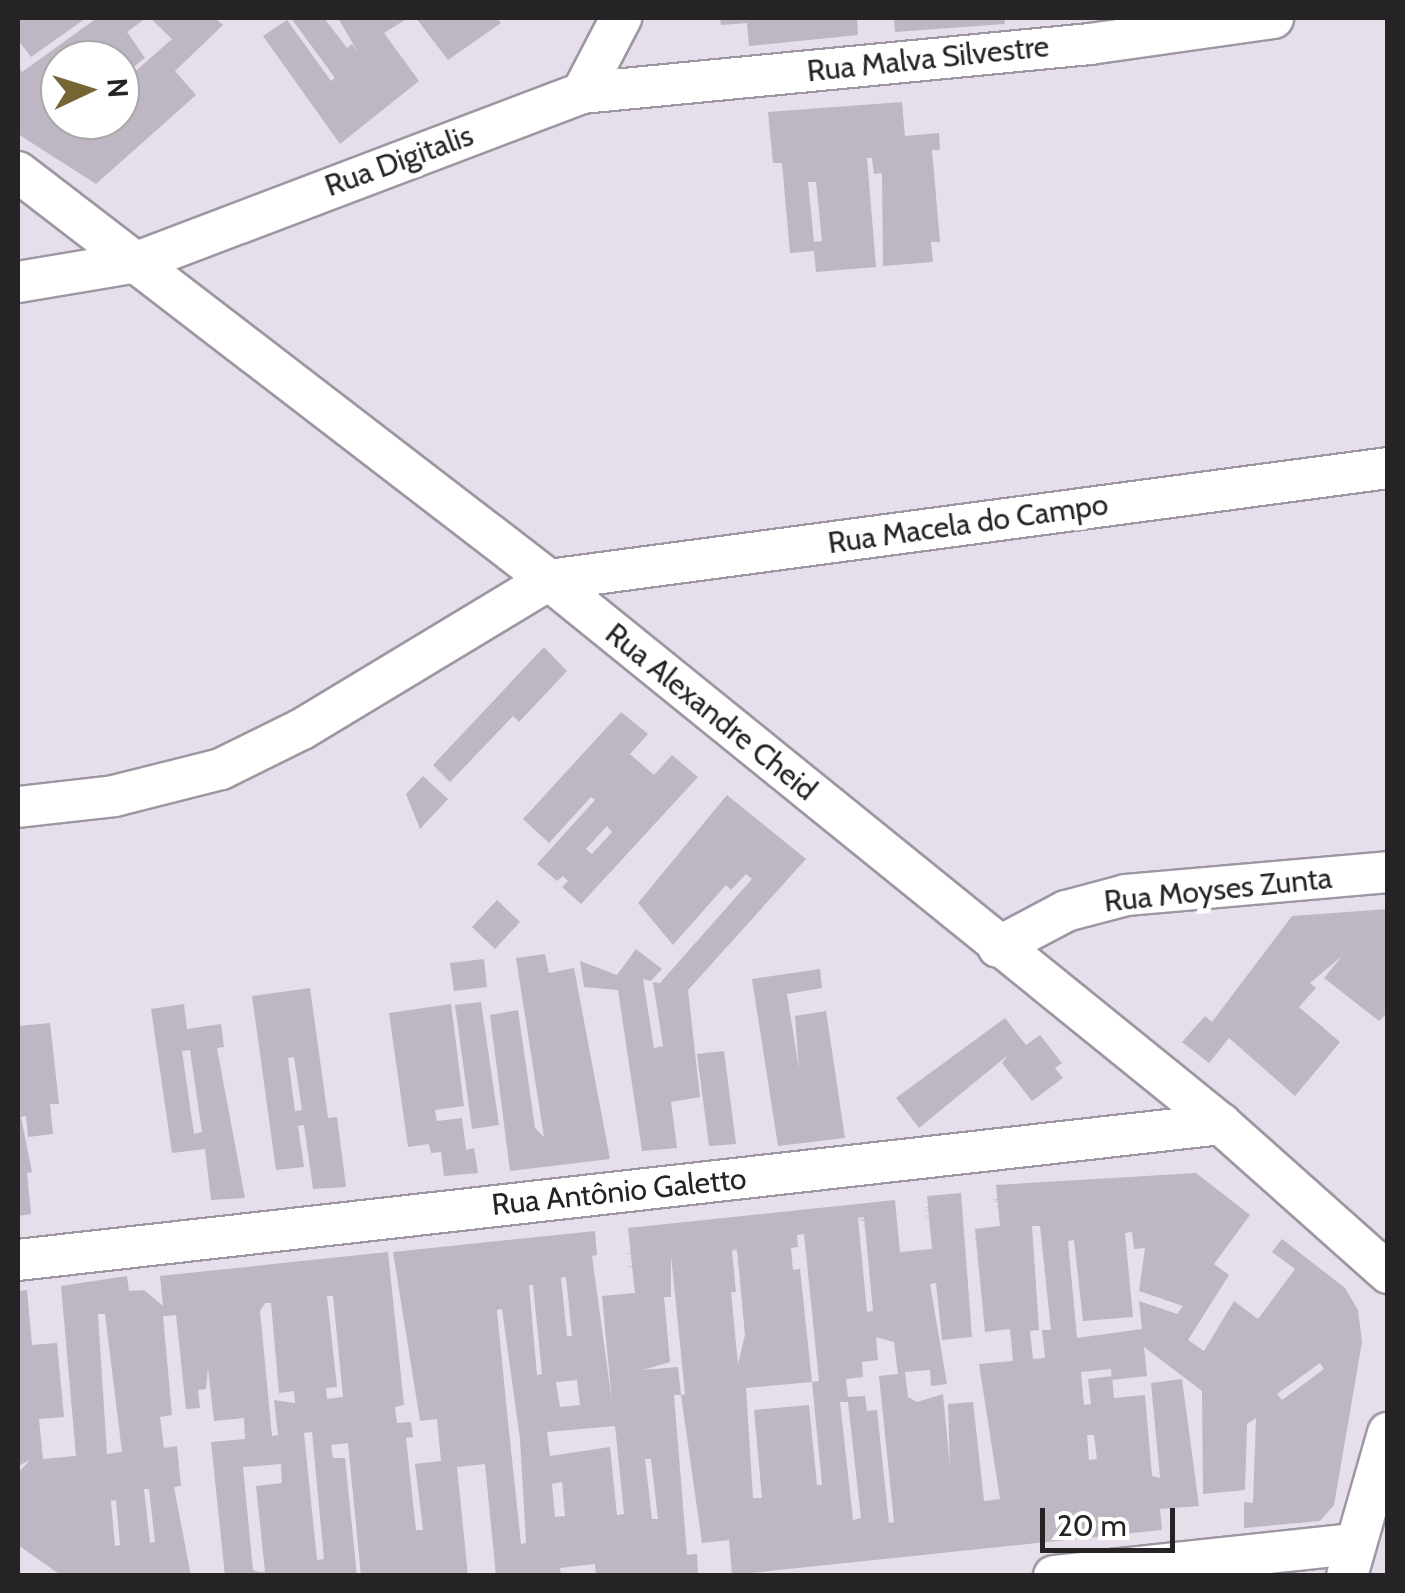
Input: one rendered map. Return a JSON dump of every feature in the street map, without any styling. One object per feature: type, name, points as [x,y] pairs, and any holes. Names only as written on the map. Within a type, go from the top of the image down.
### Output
[{"type":"street","points":[[582,93],[621,18]]},
{"type":"street","name":"Rua Malva Silvestre","points":[[582,93],[1090,44],[1273,18]]},
{"type":"street","name":"Rua Digitalis","points":[[18,282],[137,262],[582,93]]},
{"type":"street","name":"Rua Alexandre Cheid","points":[[18,172],[550,580],[1221,1124],[1388,1273]]},
{"type":"street","name":"Rua Macela do Campo","points":[[550,580],[1388,468]]},
{"type":"street","points":[[18,807],[114,796],[220,769],[302,729],[550,580]]},
{"type":"street","name":"Rua Moyses Zunta","points":[[998,947],[1066,911],[1126,894],[1388,872]]},
{"type":"street","name":"Rua Antônio Galetto","points":[[18,1260],[1221,1124]]},
{"type":"street","points":[[1054,1576],[1351,1560],[1388,1434]]},
{"type":"building","points":[[18,18],[86,18],[55,40],[40,40],[40,51],[31,57],[18,40]]},
{"type":"building","points":[[97,18],[146,18],[127,32],[133,40],[66,40]]},
{"type":"building","points":[[150,18],[215,18],[223,25],[175,71],[196,95],[96,184],[18,134],[18,66],[22,72],[40,59],[40,140],[140,140],[140,67],[172,39]]},
{"type":"building","points":[[291,18],[324,18],[347,48],[352,44],[359,54],[338,18],[408,18],[384,33],[419,81],[340,144],[263,36],[287,20],[331,81],[335,78]]},
{"type":"building","points":[[416,18],[497,18],[501,23],[448,60]]},
{"type":"building","points":[[720,18],[857,18],[858,35],[749,46],[747,23],[721,25]]},
{"type":"building","points":[[894,18],[1004,18],[1005,24],[895,32]]},
{"type":"building","points":[[902,102],[905,136],[939,133],[940,150],[932,150],[940,242],[931,242],[933,262],[883,266],[882,173],[874,174],[872,158],[867,158],[876,267],[816,272],[814,251],[790,253],[782,163],[773,163],[768,112]],"holes":[[[808,182],[816,182],[822,241],[814,242]]]},
{"type":"building","points":[[544,647],[567,671],[519,722],[513,716],[450,782],[433,765]]},
{"type":"building","points":[[621,712],[648,734],[630,754],[654,775],[672,755],[698,777],[581,904],[562,887],[568,881],[563,876],[557,881],[537,864],[595,800],[591,797],[549,843],[523,819]],"holes":[[[607,826],[612,832],[592,854],[586,849]]]},
{"type":"building","points":[[423,776],[448,799],[420,829],[406,794]]},
{"type":"building","points":[[727,795],[806,859],[688,990],[700,1097],[671,1102],[677,1148],[642,1151],[618,990],[584,987],[580,961],[617,975],[636,949],[662,969],[651,981],[643,979],[654,1048],[663,1046],[653,982],[660,983],[752,879],[746,874],[731,890],[726,885],[673,945],[638,903]]},
{"type":"building","points":[[497,900],[520,922],[495,949],[472,927]]},
{"type":"building","points":[[1388,909],[1388,1012],[1379,1021],[1324,978],[1342,956],[1310,983],[1316,988],[1299,1007],[1340,1042],[1295,1096],[1229,1038],[1209,1063],[1182,1042],[1205,1016],[1212,1022],[1292,916]]},
{"type":"building","points":[[545,954],[549,973],[574,968],[610,1159],[510,1171],[490,1015],[518,1010],[535,1128],[544,1137],[516,958]]},
{"type":"building","points":[[484,959],[487,987],[454,991],[450,963]]},
{"type":"building","points":[[820,969],[822,988],[787,994],[799,1069],[795,1016],[826,1011],[845,1138],[778,1146],[752,979]]},
{"type":"building","points":[[310,988],[328,1118],[337,1117],[346,1187],[313,1189],[304,1125],[298,1126],[304,1167],[276,1170],[252,996]],"holes":[[[294,1057],[302,1110],[295,1111],[288,1058]]]},
{"type":"building","points":[[481,1002],[499,1125],[472,1129],[455,1005]]},
{"type":"building","points":[[184,1004],[187,1029],[221,1024],[224,1047],[217,1048],[245,1198],[211,1200],[205,1149],[172,1153],[151,1009]],"holes":[[[190,1050],[202,1132],[194,1134],[182,1051]]]},
{"type":"building","points":[[451,1004],[464,1106],[435,1110],[437,1121],[462,1118],[466,1150],[474,1148],[478,1173],[444,1176],[441,1152],[431,1153],[429,1144],[408,1147],[389,1013]]},
{"type":"building","points":[[1005,1018],[1026,1045],[1040,1035],[1062,1063],[1055,1068],[1063,1078],[1032,1101],[1002,1063],[1008,1055],[919,1128],[896,1098]]},
{"type":"building","points":[[50,1023],[59,1104],[50,1104],[53,1134],[28,1137],[26,1116],[21,1117],[32,1172],[27,1173],[31,1214],[18,1216],[18,1026]]},
{"type":"building","points":[[724,1051],[736,1144],[709,1146],[697,1054]]},
{"type":"building","points":[[1196,1173],[1250,1215],[1214,1264],[1229,1275],[1188,1340],[1204,1351],[1234,1301],[1258,1319],[1295,1269],[1272,1252],[1282,1239],[1345,1288],[1358,1310],[1362,1342],[1334,1505],[1320,1521],[1244,1528],[1244,1502],[1253,1503],[1256,1418],[1247,1424],[1245,1490],[1203,1494],[1202,1391],[1144,1347],[1147,1376],[1112,1380],[1114,1398],[1145,1395],[1152,1476],[1160,1478],[1151,1383],[1182,1379],[1199,1506],[1160,1509],[1162,1530],[732,1575],[729,1540],[702,1543],[681,1395],[674,1395],[687,1555],[697,1554],[698,1576],[596,1576],[595,1564],[560,1568],[561,1576],[496,1576],[485,1464],[457,1467],[468,1576],[361,1576],[348,1443],[331,1445],[333,1458],[345,1458],[357,1576],[225,1576],[211,1442],[245,1439],[244,1418],[214,1421],[208,1368],[206,1389],[198,1390],[200,1408],[186,1409],[176,1315],[163,1316],[172,1415],[160,1417],[164,1448],[177,1446],[181,1486],[174,1487],[191,1576],[62,1576],[18,1545],[18,1473],[30,1460],[18,1466],[18,1291],[27,1290],[32,1345],[57,1343],[64,1417],[39,1419],[43,1459],[76,1456],[61,1286],[127,1276],[129,1291],[144,1290],[163,1306],[160,1276],[388,1252],[404,1405],[395,1407],[397,1423],[411,1422],[413,1437],[406,1438],[416,1530],[423,1530],[415,1464],[441,1461],[437,1419],[420,1421],[393,1252],[595,1231],[597,1255],[592,1256],[612,1402],[602,1296],[635,1293],[628,1228],[895,1200],[900,1252],[932,1249],[927,1196],[961,1193],[972,1337],[942,1340],[936,1283],[930,1284],[947,1384],[931,1386],[930,1370],[905,1372],[908,1397],[917,1402],[943,1394],[950,1467],[948,1404],[973,1402],[984,1501],[1000,1499],[979,1364],[1013,1361],[1010,1329],[985,1332],[975,1229],[1000,1226],[996,1185]],"holes":[[[864,1217],[873,1311],[867,1312],[858,1218]],[[1032,1226],[1040,1226],[1051,1330],[1042,1330],[1045,1358],[1033,1359],[1030,1331],[1039,1330]],[[1132,1232],[1134,1249],[1145,1248],[1139,1291],[1183,1306],[1177,1314],[1139,1301],[1142,1329],[1077,1338],[1068,1241],[1074,1240],[1083,1321],[1133,1317],[1125,1233]],[[804,1234],[819,1381],[812,1382],[800,1269],[793,1270],[791,1248],[798,1247],[797,1235]],[[737,1249],[745,1335],[738,1364],[731,1292],[736,1292],[732,1250]],[[671,1255],[685,1394],[681,1395],[678,1367],[643,1370],[670,1362],[664,1297],[671,1297]],[[566,1277],[572,1336],[567,1336],[561,1278]],[[529,1285],[533,1285],[542,1374],[537,1375]],[[327,1296],[333,1296],[343,1397],[327,1399],[326,1388],[337,1387]],[[265,1303],[271,1303],[279,1393],[294,1391],[295,1403],[274,1400],[278,1435],[272,1436],[260,1311]],[[502,1309],[520,1439],[526,1543],[521,1544],[497,1310]],[[98,1314],[105,1314],[122,1452],[107,1454]],[[876,1337],[894,1342],[898,1374],[879,1376],[894,1522],[889,1523],[877,1410],[867,1411],[865,1396],[848,1397],[846,1379],[863,1377],[862,1362],[878,1360]],[[1320,1363],[1324,1369],[1282,1400],[1277,1394]],[[1111,1369],[1112,1376],[1088,1379],[1091,1404],[1084,1405],[1081,1372]],[[577,1380],[580,1405],[560,1407],[556,1382]],[[812,1382],[822,1485],[817,1485],[809,1405],[754,1410],[762,1498],[753,1498],[746,1388]],[[840,1402],[848,1402],[861,1518],[853,1520]],[[615,1426],[624,1514],[617,1515],[610,1447],[550,1456],[547,1432]],[[312,1432],[324,1559],[317,1560],[304,1433]],[[1087,1435],[1094,1435],[1097,1459],[1089,1460]],[[645,1459],[651,1459],[658,1519],[652,1519]],[[281,1464],[282,1483],[256,1486],[265,1572],[253,1570],[243,1467]],[[562,1482],[565,1516],[555,1517],[552,1484]],[[144,1489],[149,1489],[155,1542],[150,1543]],[[116,1500],[120,1545],[115,1546],[111,1501]]]}]
